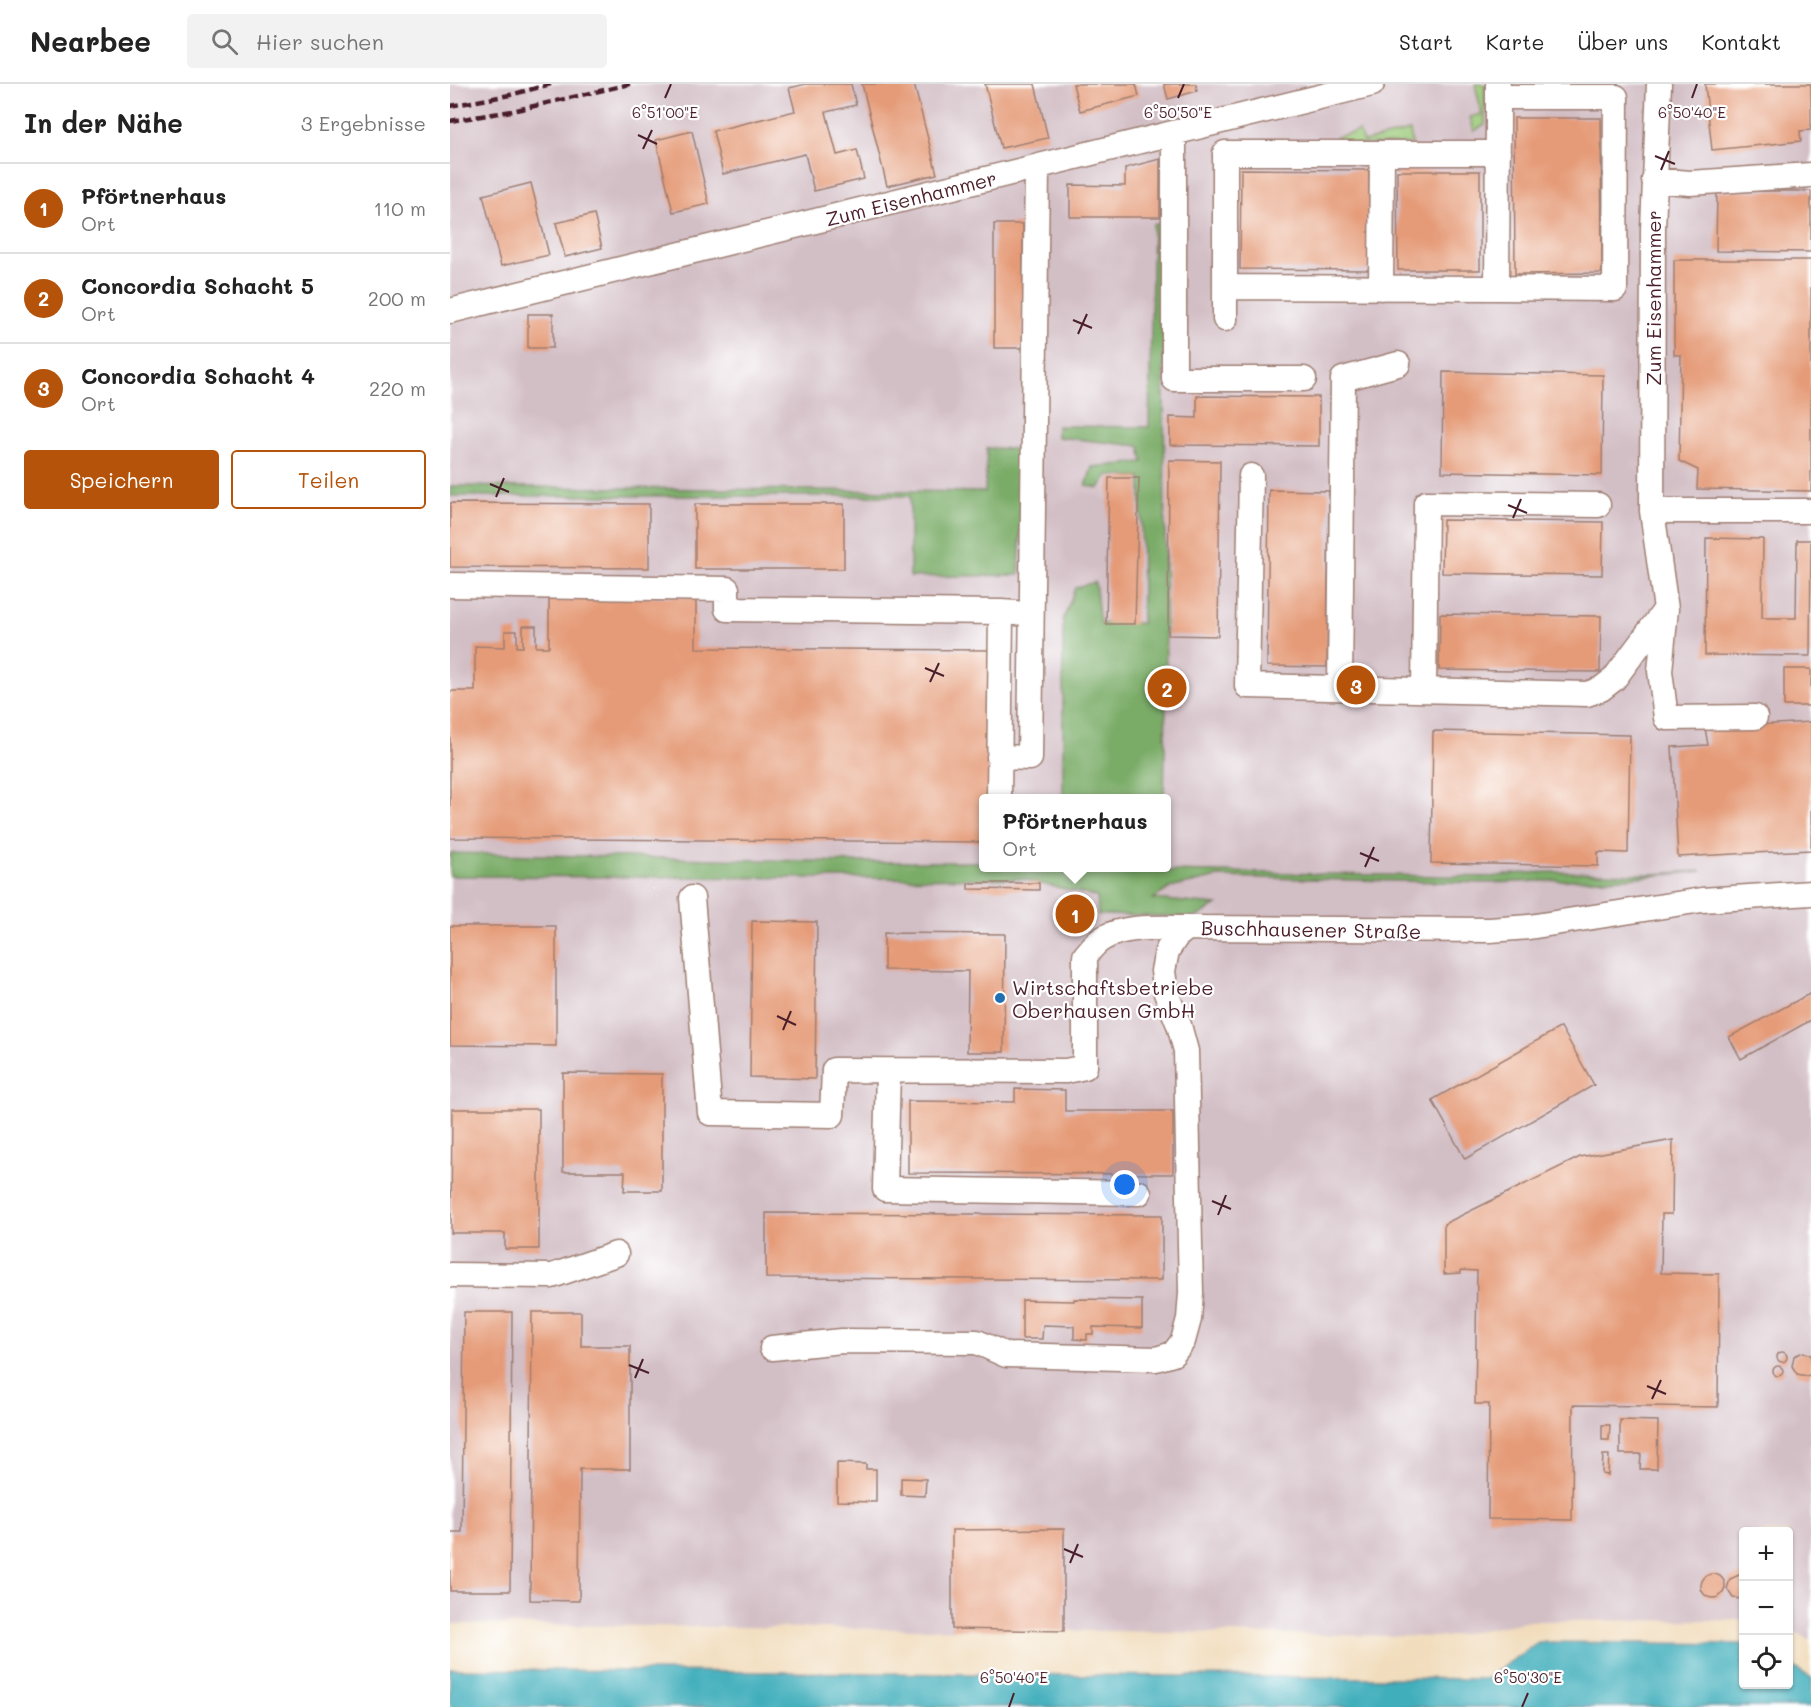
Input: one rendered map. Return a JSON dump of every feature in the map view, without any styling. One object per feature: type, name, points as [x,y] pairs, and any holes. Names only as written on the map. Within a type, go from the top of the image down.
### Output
[{"type":"street","name":"Zum Eisenhammer","points":[[450,311],[1372,84]]},
{"type":"street","name":"Zum Eisenhammer","points":[[1659,84],[1654,180],[1652,511],[1666,609],[1660,671],[1666,718],[1755,717]]},
{"type":"street","points":[[1225,287],[1616,289],[1616,97],[1498,90],[1497,288]]},
{"type":"street","points":[[1174,133],[1174,379],[1304,379]]},
{"type":"street","points":[[1225,319],[1225,153],[1498,153]]},
{"type":"street","points":[[1381,288],[1382,153]]},
{"type":"street","points":[[999,757],[1030,758],[1037,168]]},
{"type":"street","points":[[1654,180],[1689,183],[1811,174]]},
{"type":"street","points":[[1340,688],[1343,379],[1398,364]]},
{"type":"street","points":[[1251,476],[1247,686],[1587,694],[1601,689],[1614,679],[1666,609]]},
{"type":"street","points":[[1424,690],[1426,503],[1598,506]]},
{"type":"street","points":[[1652,511],[1811,511]]},
{"type":"street","points":[[450,585],[727,589],[727,609],[1032,613]]},
{"type":"street","points":[[999,794],[1000,612]]},
{"type":"street","name":"Buschhausener Straße","points":[[772,1348],[842,1341],[977,1342],[1006,1355],[1156,1359],[1173,1353],[1183,1341],[1189,1318],[1191,1293],[1186,1051],[1179,1025],[1166,993],[1163,971],[1167,951],[1176,937],[1187,928],[1490,930],[1548,924],[1702,900],[1811,893]]},
{"type":"street","points":[[692,898],[710,1113],[832,1115],[834,1070],[1066,1071],[1085,1067],[1085,956],[1102,938],[1117,933],[1151,928],[1187,928]]},
{"type":"street","points":[[888,1071],[885,1188],[1139,1193]]},
{"type":"street","points":[[450,1275],[552,1276],[616,1254]]},
{"type":"shaded area","points":[[450,84],[1811,84],[1811,1641],[1793,1630],[1793,1527],[1739,1527],[1739,1620],[1530,1621],[1445,1637],[450,1624]]},
{"type":"green space","points":[[1475,84],[1485,84],[1485,125],[1474,131],[1470,117],[1482,114]]},
{"type":"green space","points":[[1359,131],[1363,142],[1410,131],[1412,144],[1337,145],[1336,137]]},
{"type":"green space","points":[[1153,224],[1163,224],[1166,700],[1164,794],[1063,794],[1063,620],[1075,588],[1095,582],[1100,623],[1142,623],[1141,478],[1108,475],[1099,488],[1086,486],[1092,467],[1143,462],[1140,446],[1057,437],[1057,426],[1149,427]]},
{"type":"green space","points":[[987,448],[1024,449],[1019,575],[910,577],[910,496],[450,496],[450,486],[985,492]]},
{"type":"green space","points":[[450,853],[853,862],[979,862],[979,872],[1171,871],[1492,877],[1550,872],[1646,874],[1702,871],[1627,878],[1489,883],[1218,877],[1170,888],[1153,899],[1217,905],[1197,917],[1098,915],[1097,897],[1022,879],[450,876]]},
{"type":"water","points":[[1538,1642],[1739,1644],[1739,1689],[1793,1689],[1793,1667],[1811,1678],[1811,1707],[450,1707],[450,1669],[1485,1679]]},
{"type":"building","points":[[806,84],[851,84],[856,105],[826,112],[837,155],[857,150],[864,179],[814,191],[805,154],[723,174],[713,131],[795,111],[789,88]]},
{"type":"building","points":[[862,84],[914,84],[937,174],[887,186]]},
{"type":"building","points":[[985,84],[1035,84],[1048,138],[1001,148]]},
{"type":"building","points":[[1073,84],[1136,84],[1139,96],[1080,111]]},
{"type":"building","points":[[1164,84],[1196,84],[1197,91],[1168,99]]},
{"type":"building","points":[[1705,84],[1811,84],[1811,130],[1800,131],[1801,141],[1712,150]]},
{"type":"building","points":[[1514,118],[1601,118],[1602,273],[1515,274]]},
{"type":"building","points":[[692,131],[709,204],[673,212],[656,140]]},
{"type":"building","points":[[1160,159],[1160,217],[1070,217],[1070,185],[1125,186],[1125,168]]},
{"type":"building","points":[[1241,169],[1369,170],[1369,270],[1240,269]]},
{"type":"building","points":[[1397,171],[1480,171],[1480,270],[1398,270]]},
{"type":"building","points":[[531,183],[549,255],[501,266],[483,195]]},
{"type":"building","points":[[1717,191],[1811,191],[1811,252],[1716,251]]},
{"type":"building","points":[[594,214],[602,248],[565,257],[556,223]]},
{"type":"building","points":[[994,224],[1023,224],[1023,282],[1031,282],[1031,298],[1023,298],[1023,348],[994,348]]},
{"type":"building","points":[[1674,260],[1811,260],[1811,491],[1697,489],[1698,470],[1679,461],[1681,355],[1674,355]]},
{"type":"building","points":[[528,314],[553,314],[553,348],[528,348]]},
{"type":"building","points":[[1443,372],[1603,375],[1602,475],[1442,472]]},
{"type":"building","points":[[1197,396],[1319,397],[1319,446],[1170,445],[1170,417],[1197,418]]},
{"type":"building","points":[[1169,460],[1220,461],[1218,636],[1168,635]]},
{"type":"building","points":[[1109,478],[1139,478],[1135,624],[1106,624]]},
{"type":"building","points":[[1269,490],[1329,491],[1327,667],[1267,666]]},
{"type":"building","points":[[450,503],[649,504],[649,568],[450,567]]},
{"type":"building","points":[[695,504],[844,504],[844,569],[695,569]]},
{"type":"building","points":[[1443,520],[1603,522],[1602,575],[1442,573]]},
{"type":"building","points":[[1706,538],[1763,539],[1762,618],[1796,618],[1797,540],[1811,540],[1810,656],[1705,655]]},
{"type":"building","points":[[549,596],[696,597],[696,648],[990,650],[989,794],[979,794],[979,842],[450,838],[450,691],[475,691],[475,646],[505,647],[505,631],[517,631],[517,647],[523,647],[523,626],[536,626],[536,647],[549,647]]},
{"type":"building","points":[[1440,614],[1601,616],[1600,672],[1439,670]]},
{"type":"building","points":[[1784,669],[1811,669],[1811,706],[1784,706]]},
{"type":"building","points":[[1811,722],[1811,850],[1678,857],[1672,747],[1708,745],[1705,728]]},
{"type":"building","points":[[1433,731],[1630,735],[1628,853],[1598,852],[1598,866],[1431,863]]},
{"type":"building","points":[[968,883],[1039,883],[1039,890],[968,889]]},
{"type":"building","points":[[1059,904],[1091,904],[1091,924],[1059,925]]},
{"type":"building","points":[[752,921],[817,922],[815,1079],[750,1077]]},
{"type":"building","points":[[450,926],[556,926],[556,1046],[450,1045]]},
{"type":"building","points":[[884,933],[1005,934],[1004,1052],[967,1052],[968,971],[884,970]]},
{"type":"building","points":[[1811,993],[1811,1020],[1741,1059],[1729,1037]]},
{"type":"building","points":[[1561,1027],[1594,1085],[1465,1159],[1432,1100]]},
{"type":"building","points":[[563,1073],[662,1074],[662,1191],[624,1191],[625,1172],[563,1172]]},
{"type":"building","points":[[1015,1089],[1065,1090],[1065,1111],[1173,1111],[1173,1174],[908,1173],[908,1101],[1015,1102]]},
{"type":"building","points":[[452,1109],[539,1109],[539,1249],[505,1249],[505,1233],[451,1233]]},
{"type":"building","points":[[1673,1140],[1672,1214],[1662,1214],[1661,1273],[1719,1274],[1718,1407],[1573,1405],[1572,1520],[1488,1519],[1489,1404],[1475,1404],[1477,1271],[1461,1270],[1461,1273],[1444,1274],[1444,1224],[1580,1157]]},
{"type":"building","points":[[766,1213],[1162,1215],[1162,1280],[766,1278]]},
{"type":"building","points":[[1074,1299],[1142,1300],[1142,1328],[1093,1327],[1093,1334],[1087,1334],[1087,1340],[1074,1339],[1074,1326],[1043,1325],[1042,1339],[1022,1339],[1022,1300],[1074,1301]]},
{"type":"building","points":[[464,1312],[512,1312],[510,1591],[450,1591],[450,1532],[462,1532]]},
{"type":"building","points":[[532,1312],[581,1312],[581,1346],[630,1346],[630,1469],[580,1469],[579,1601],[530,1600]]},
{"type":"building","points":[[1782,1352],[1786,1353],[1786,1361],[1782,1362],[1778,1361],[1777,1357],[1778,1353]]},
{"type":"building","points":[[1803,1352],[1811,1355],[1811,1374],[1807,1376],[1797,1374],[1792,1366],[1794,1356]]},
{"type":"building","points":[[1778,1366],[1782,1367],[1782,1375],[1778,1376],[1774,1375],[1773,1371],[1774,1367]]},
{"type":"building","points":[[1620,1420],[1658,1421],[1657,1469],[1640,1469],[1641,1454],[1620,1454]]},
{"type":"building","points":[[1602,1425],[1610,1425],[1609,1440],[1602,1440]]},
{"type":"building","points":[[1603,1455],[1609,1455],[1608,1475],[1602,1474]]},
{"type":"building","points":[[837,1463],[866,1464],[866,1469],[876,1469],[876,1502],[837,1501]]},
{"type":"building","points":[[901,1478],[926,1479],[925,1496],[901,1495]]},
{"type":"building","points":[[1064,1529],[1064,1631],[952,1629],[952,1530]]},
{"type":"building","points":[[1713,1574],[1718,1575],[1724,1581],[1724,1591],[1718,1597],[1713,1598],[1708,1597],[1702,1591],[1701,1586],[1702,1581],[1708,1575]]},
{"type":"building","points":[[1739,1575],[1739,1599],[1733,1598],[1727,1589],[1730,1579]]},
{"type":"railway","points":[[450,106],[510,95],[551,84]]},
{"type":"railway","points":[[450,121],[512,111],[630,84]]},
{"type":"place","name":"Concordia Schacht 4","points":[[1356,685]]},
{"type":"place","name":"Concordia Schacht 5","points":[[1167,688]]},
{"type":"place","name":"Pförtnerhaus","points":[[1075,914]]},
{"type":"place","name":"Wirtschaftsbetriebe Oberhausen GmbH","points":[[1000,998]]}]
